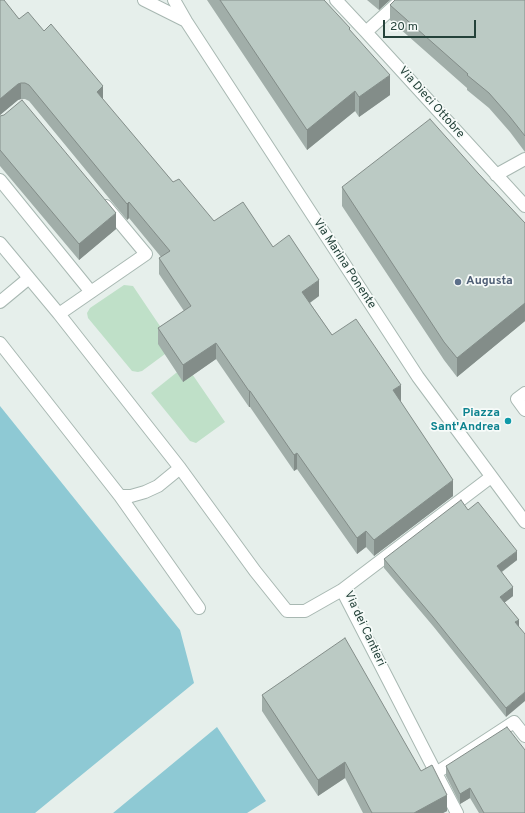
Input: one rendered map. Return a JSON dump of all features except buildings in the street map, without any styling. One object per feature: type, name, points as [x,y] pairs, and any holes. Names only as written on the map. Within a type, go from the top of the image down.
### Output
[{"type":"street","points":[[144,0],[186,21]]},
{"type":"street","name":"Via Marina Ponente","points":[[174,0],[186,21],[418,377],[525,522]]},
{"type":"street","name":"Via Dieci Ottobre","points":[[336,0],[525,206]]},
{"type":"street","points":[[366,32],[401,0]]},
{"type":"street","points":[[496,175],[525,159]]},
{"type":"street","points":[[0,180],[91,292]]},
{"type":"street","points":[[59,314],[146,254],[97,194]]},
{"type":"street","points":[[0,243],[59,314],[180,468],[255,571],[287,611],[305,611],[342,590]]},
{"type":"street","points":[[0,302],[29,278]]},
{"type":"street","points":[[0,343],[120,496],[199,608]]},
{"type":"street","points":[[525,393],[517,400],[525,410]]},
{"type":"street","points":[[120,496],[131,496],[158,486],[180,468]]},
{"type":"street","name":"Via dei Cantieri","points":[[457,813],[342,590],[491,476]]},
{"type":"street","points":[[436,773],[514,722],[525,736]]},
{"type":"green space","points":[[124,285],[133,286],[168,338],[169,344],[165,354],[142,371],[138,372],[132,371],[88,318],[87,313],[90,308]]},
{"type":"green space","points":[[186,365],[225,422],[196,443],[190,441],[151,393]]},
{"type":"water","points":[[0,406],[180,630],[194,683],[35,813],[0,813]]},
{"type":"water","points":[[217,727],[266,801],[247,813],[113,813]]},
{"type":"place","name":"Augusta","points":[[458,282]]},
{"type":"place","name":"Piazza Sant'Andrea","points":[[508,421]]}]
